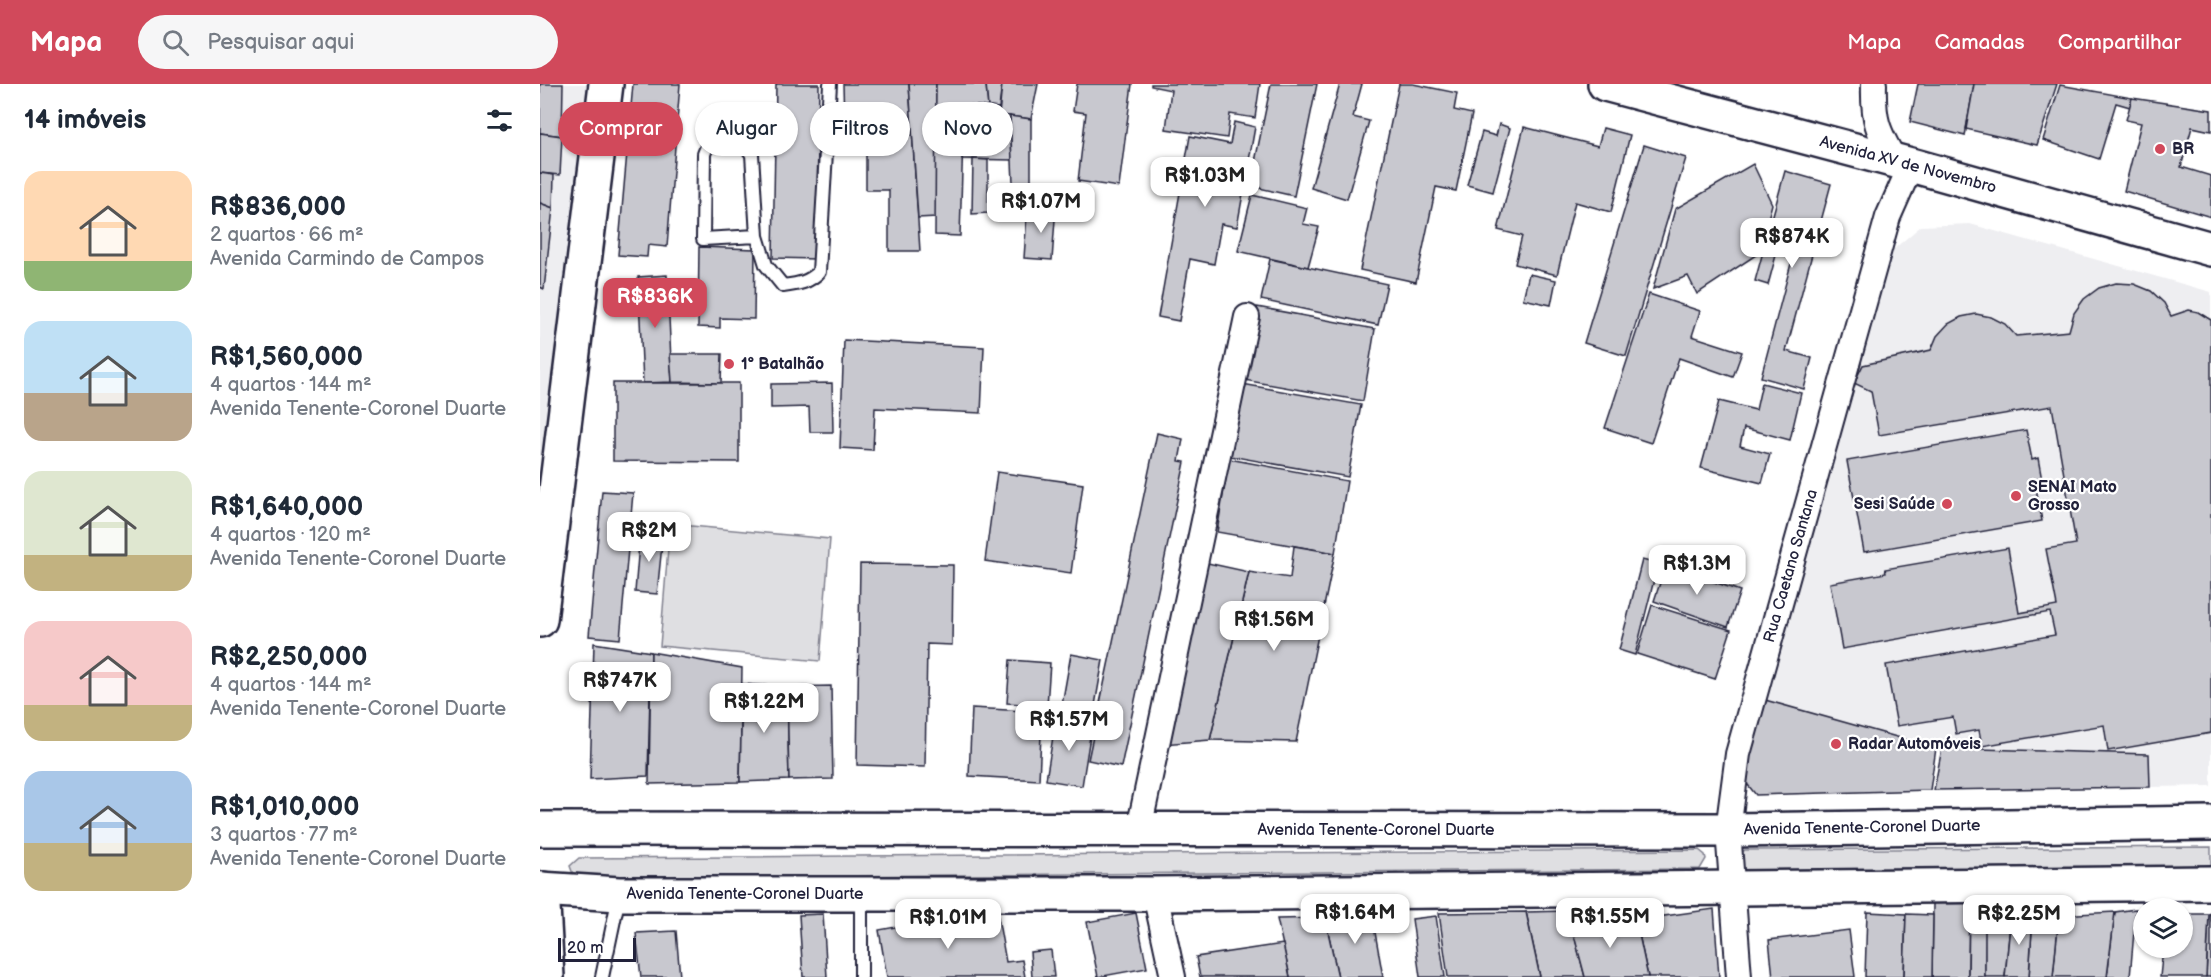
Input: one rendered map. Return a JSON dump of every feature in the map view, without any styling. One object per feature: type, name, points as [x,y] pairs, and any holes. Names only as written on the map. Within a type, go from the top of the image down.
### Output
[{"type":"main road","points":[[540,620],[606,84]]},
{"type":"main road","name":"Avenida XV de Novembro","points":[[1605,84],[1640,89],[2211,249]]},
{"type":"main road","name":"Avenida Tenente-Coronel Duarte","points":[[540,829],[1728,830],[2211,823]]},
{"type":"main road","points":[[541,881],[547,977]]},
{"type":"main road","name":"Avenida Tenente-Coronel Duarte","points":[[541,881],[619,894],[1155,894],[2211,883]]},
{"type":"street","points":[[1874,84],[1877,127],[1903,163]]},
{"type":"street","name":"Rua Caetano Santana","points":[[1739,977],[1728,830],[1738,754],[1903,163]]},
{"type":"street","points":[[1139,829],[1246,317]]},
{"type":"street","points":[[1155,894],[1173,977]]},
{"type":"lane","points":[[757,236],[703,238],[704,154],[708,144],[731,143],[745,146],[752,154],[757,236],[766,264],[783,286],[811,280],[819,272],[830,84]]},
{"type":"lane","points":[[602,977],[619,894]]},
{"type":"lane","points":[[861,894],[861,977]]},
{"type":"shaded area","points":[[540,84],[589,84],[587,102],[558,102],[558,156],[580,156],[540,463]]},
{"type":"shaded area","name":"SENAI Mato Grosso","points":[[1970,224],[2211,292],[2211,786],[2150,787],[2148,754],[1936,748],[1765,700],[1888,254],[1921,226]]},
{"type":"shaded area","points":[[670,524],[830,539],[820,661],[660,646]]},
{"type":"shaded area","points":[[2211,847],[2211,866],[1745,870],[1742,868],[1741,852],[1745,850]]},
{"type":"shaded area","points":[[1699,850],[1706,859],[1700,869],[580,878],[573,874],[570,866],[579,858]]},
{"type":"building","points":[[540,84],[563,84],[563,102],[558,102],[558,135],[540,133]]},
{"type":"building","points":[[633,84],[680,84],[679,102],[631,102]]},
{"type":"building","points":[[776,84],[819,84],[819,102],[810,102],[810,156],[818,156],[816,259],[773,258],[775,156],[798,156],[798,102],[776,102]]},
{"type":"building","points":[[843,84],[909,84],[920,251],[889,251],[889,190],[866,190],[866,156],[910,156],[910,102],[844,102]]},
{"type":"building","points":[[909,84],[936,84],[936,102],[922,102],[922,156],[936,156],[936,217],[918,218]]},
{"type":"building","points":[[936,84],[986,84],[988,102],[936,102]]},
{"type":"building","points":[[986,84],[1002,84],[1000,102],[988,102]]},
{"type":"building","points":[[1002,84],[1038,84],[1031,119],[1013,117],[1013,102],[1000,102]]},
{"type":"building","points":[[1077,84],[1132,84],[1119,187],[1078,181],[1086,113],[1073,111]]},
{"type":"building","points":[[1151,84],[1260,84],[1255,118],[1230,114],[1227,138],[1166,129],[1171,90],[1151,86]]},
{"type":"building","points":[[1271,84],[1317,84],[1294,196],[1250,186]]},
{"type":"building","points":[[1340,84],[1362,84],[1353,117],[1369,121],[1347,199],[1311,188]]},
{"type":"building","points":[[1399,84],[1413,84],[1457,93],[1454,110],[1472,114],[1456,191],[1436,187],[1416,282],[1360,270]]},
{"type":"building","points":[[1918,84],[1974,84],[1965,136],[1910,122]]},
{"type":"building","points":[[1974,84],[2057,84],[2037,145],[1966,129]]},
{"type":"building","points":[[2060,85],[2132,98],[2130,107],[2116,103],[2099,159],[2043,140]]},
{"type":"building","name":"BR","points":[[2132,98],[2211,110],[2211,131],[2192,127],[2181,167],[2211,176],[2211,217],[2124,191],[2141,123],[2126,120]]},
{"type":"building","points":[[1013,116],[1031,119],[1031,208],[1014,205]]},
{"type":"building","points":[[1234,122],[1255,127],[1237,227],[1221,224],[1214,264],[1190,259],[1179,321],[1158,317],[1190,136],[1230,144]]},
{"type":"building","points":[[1499,124],[1510,128],[1493,192],[1467,185],[1482,132],[1496,136]]},
{"type":"building","points":[[1524,127],[1598,146],[1603,128],[1630,135],[1611,212],[1575,202],[1557,275],[1515,264],[1522,236],[1498,230]]},
{"type":"building","points":[[540,133],[558,135],[558,156],[561,156],[560,175],[540,173]]},
{"type":"building","points":[[1644,145],[1686,158],[1626,356],[1584,343]]},
{"type":"building","points":[[627,156],[674,156],[667,247],[648,245],[647,257],[618,255]]},
{"type":"building","points":[[936,156],[962,156],[960,236],[935,235]]},
{"type":"building","points":[[962,156],[1012,156],[1012,160],[962,159]]},
{"type":"building","points":[[973,159],[988,160],[988,213],[972,214]]},
{"type":"building","points":[[1753,164],[1772,204],[1759,253],[1697,294],[1688,276],[1653,289],[1675,209]]},
{"type":"building","points":[[1785,171],[1831,184],[1786,351],[1812,358],[1804,389],[1761,377],[1798,237],[1782,233],[1768,285],[1755,281]]},
{"type":"building","points":[[540,173],[554,175],[553,208],[540,203]]},
{"type":"building","points":[[1252,195],[1307,208],[1303,224],[1319,227],[1308,267],[1238,251]]},
{"type":"building","points":[[540,203],[553,208],[544,289],[540,287]]},
{"type":"building","points":[[1040,205],[1056,206],[1052,260],[1024,258],[1027,215],[1039,216]]},
{"type":"building","points":[[699,247],[755,249],[754,319],[720,318],[720,328],[698,327]]},
{"type":"building","points":[[1270,259],[1387,284],[1378,325],[1261,300]]},
{"type":"building","points":[[1529,274],[1556,280],[1551,305],[1523,299]]},
{"type":"building","points":[[667,275],[672,382],[643,383],[638,277]]},
{"type":"building","points":[[2116,283],[2134,284],[2151,291],[2164,303],[2171,316],[2189,310],[2198,312],[2211,320],[2211,733],[2108,751],[2104,725],[1982,746],[1979,730],[1956,734],[1953,717],[1897,726],[1886,665],[2055,635],[2050,612],[1842,649],[1830,583],[1886,573],[1885,569],[2008,548],[2019,613],[2057,606],[2046,549],[2076,544],[2052,406],[1879,435],[1871,391],[1854,383],[1863,365],[1931,350],[1937,336],[1948,324],[1961,317],[1976,314],[1991,317],[2005,324],[2016,336],[2069,331],[2074,313],[2084,299],[2099,288]]},
{"type":"building","points":[[1649,294],[1700,311],[1692,336],[1742,352],[1733,377],[1679,358],[1651,443],[1605,428]]},
{"type":"building","points":[[1257,307],[1375,329],[1363,401],[1244,380]]},
{"type":"building","points":[[844,340],[984,347],[981,413],[875,408],[873,450],[840,448]]},
{"type":"building","points":[[670,354],[722,354],[721,383],[672,382]]},
{"type":"building","points":[[613,383],[739,383],[739,462],[613,461]]},
{"type":"building","points":[[832,383],[833,432],[810,432],[809,407],[771,408],[771,384]]},
{"type":"building","points":[[1762,383],[1801,393],[1790,440],[1744,428],[1740,446],[1770,454],[1762,483],[1701,468],[1719,401],[1756,410]]},
{"type":"building","points":[[1242,384],[1361,405],[1348,477],[1230,456]]},
{"type":"building","name":"Sesi Saúde","points":[[2026,430],[2032,460],[2038,458],[2043,486],[2036,488],[2042,521],[1864,552],[1847,461]]},
{"type":"building","points":[[1157,433],[1183,439],[1179,461],[1185,462],[1121,767],[1088,760]]},
{"type":"building","points":[[1229,459],[1347,481],[1335,553],[1217,532]]},
{"type":"building","points":[[997,472],[1083,484],[1071,573],[985,561]]},
{"type":"building","points":[[602,491],[633,493],[620,639],[589,636]]},
{"type":"building","points":[[640,532],[663,535],[657,594],[635,592]]},
{"type":"building","points":[[1294,546],[1335,553],[1296,742],[1210,740],[1249,572],[1290,578]]},
{"type":"building","points":[[1642,560],[1658,564],[1635,655],[1619,650]]},
{"type":"building","points":[[1203,562],[1249,572],[1210,740],[1163,744]]},
{"type":"building","points":[[860,564],[953,565],[952,645],[927,644],[925,767],[857,765]]},
{"type":"building","points":[[1666,565],[1740,591],[1728,627],[1654,601]]},
{"type":"building","points":[[1652,605],[1731,630],[1715,679],[1637,654]]},
{"type":"building","points":[[594,643],[651,652],[648,776],[590,779]]},
{"type":"building","points":[[651,652],[742,668],[740,782],[649,784]]},
{"type":"building","points":[[1071,654],[1103,660],[1092,722],[1060,716]]},
{"type":"building","points":[[1010,660],[1050,663],[1047,706],[1007,703]]},
{"type":"building","points":[[742,684],[787,687],[789,780],[740,782]]},
{"type":"building","points":[[831,686],[833,779],[789,780],[787,687]]},
{"type":"building","name":"Radar Automóveis","points":[[1758,698],[1936,748],[1930,790],[1756,795],[1740,775]]},
{"type":"building","points":[[972,708],[1042,712],[1039,780],[969,776]]},
{"type":"building","points":[[1056,718],[1092,724],[1082,786],[1046,780]]},
{"type":"building","points":[[1942,748],[2149,754],[2150,787],[1934,790]]},
{"type":"building","points":[[1933,902],[1969,903],[1968,977],[1932,977]]},
{"type":"building","points":[[1969,908],[1986,908],[1985,977],[1968,977]]},
{"type":"building","points":[[1714,909],[1719,977],[1648,977],[1636,920]]},
{"type":"building","points":[[2133,909],[2130,977],[2107,977],[2115,912]]},
{"type":"building","points":[[1371,910],[1383,977],[1338,977],[1325,918]]},
{"type":"building","points":[[1568,911],[1585,977],[1540,977],[1526,912]]},
{"type":"building","points":[[1526,912],[1540,977],[1448,977],[1439,913]]},
{"type":"building","points":[[1867,912],[1906,914],[1904,977],[1865,977]]},
{"type":"building","points":[[2115,912],[2107,977],[2053,977],[2059,915]]},
{"type":"building","points":[[1136,913],[1147,968],[1098,977],[1087,922]]},
{"type":"building","points":[[2211,913],[2211,977],[2206,977],[2209,914]]},
{"type":"building","points":[[823,914],[827,977],[803,977],[799,915]]},
{"type":"building","points":[[1906,914],[1933,915],[1932,977],[1904,977]]},
{"type":"building","points":[[1985,914],[2011,915],[2005,977],[1985,977]]},
{"type":"building","points":[[2033,914],[2059,915],[2053,977],[2029,977]]},
{"type":"building","points":[[2033,914],[2029,977],[2005,977],[2011,915]]},
{"type":"building","points":[[2193,914],[2209,914],[2206,977],[2160,977],[2162,958],[2193,958]]},
{"type":"building","points":[[956,916],[958,924],[998,917],[1006,962],[1022,960],[1025,977],[887,977],[879,930]]},
{"type":"building","points":[[1436,916],[1445,977],[1420,977],[1412,919]]},
{"type":"building","points":[[1325,918],[1338,977],[1290,977],[1277,919]]},
{"type":"building","points":[[1636,920],[1648,977],[1585,977],[1571,924]]},
{"type":"building","points":[[1849,930],[1855,977],[1773,977],[1769,940]]},
{"type":"building","points":[[676,931],[680,977],[641,977],[636,933]]},
{"type":"building","points":[[1283,944],[1290,977],[1200,977],[1196,957]]},
{"type":"building","points":[[1051,950],[1054,977],[1032,977],[1030,952]]},
{"type":"place","name":"BR","points":[[2160,149]]},
{"type":"place","name":"1º Batalhão","points":[[729,364]]},
{"type":"place","name":"SENAI Mato Grosso","points":[[2016,496]]},
{"type":"place","name":"Sesi Saúde","points":[[1947,504]]},
{"type":"place","name":"Radar Automóveis","points":[[1836,744]]}]
